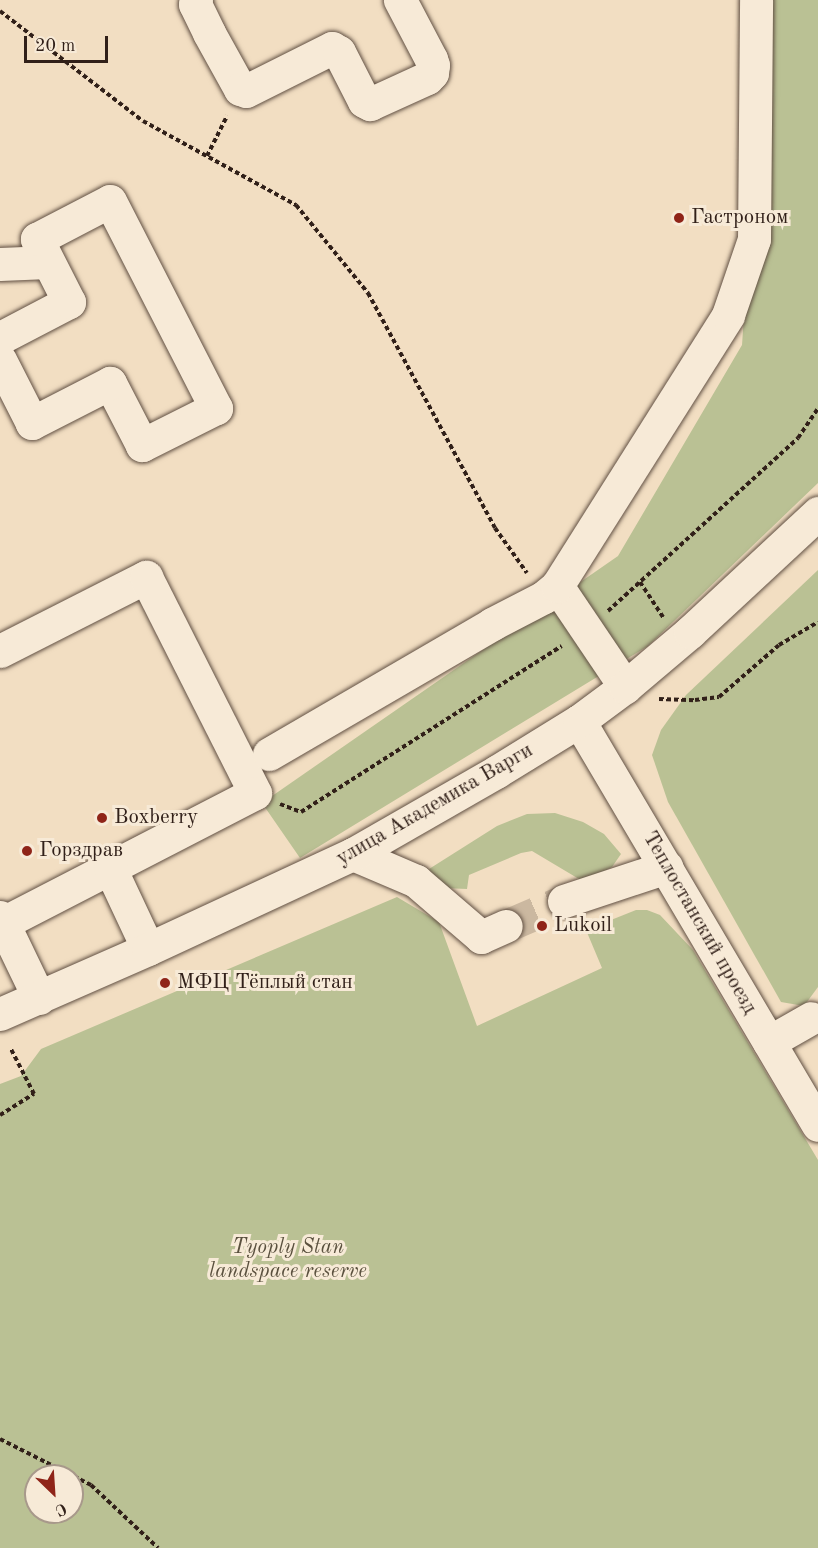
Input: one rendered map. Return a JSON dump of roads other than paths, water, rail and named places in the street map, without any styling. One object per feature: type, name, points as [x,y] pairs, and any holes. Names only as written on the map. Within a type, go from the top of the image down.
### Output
[{"type":"street","points":[[196,0],[195,4],[240,89],[246,91],[332,48],[339,52],[364,101],[370,104],[427,78],[432,73],[431,59],[400,0]]},
{"type":"street","points":[[269,754],[551,592],[728,315],[754,239],[756,0]]},
{"type":"street","points":[[0,338],[69,302],[37,239],[110,201],[216,408],[142,445],[110,383],[32,423],[0,360]]},
{"type":"street","points":[[0,264],[48,262]]},
{"type":"street","name":"улица Академика Варги","points":[[0,1014],[148,950],[353,854],[579,721],[625,687],[690,632],[818,513]]},
{"type":"street","points":[[0,651],[146,577],[255,793],[110,868],[1,920],[39,998]]},
{"type":"street","points":[[551,592],[587,630],[625,687]]},
{"type":"street","name":"Теплостанский проезд","points":[[579,721],[818,1125]]},
{"type":"street","points":[[353,854],[416,881],[481,937],[506,926]]},
{"type":"street","points":[[564,901],[667,867]]},
{"type":"street","points":[[110,868],[148,950]]},
{"type":"street","points":[[769,1042],[811,1018]]},
{"type":"tunnel","points":[[506,926],[564,901]]},
{"type":"place","name":"Гастроном","points":[[679,218]]},
{"type":"place","name":"Boxberry","points":[[102,818]]},
{"type":"place","name":"Горздрав","points":[[27,851]]},
{"type":"place","name":"Lukoil","points":[[542,926]]},
{"type":"place","name":"МФЦ Тёплый стан","points":[[165,983]]},
{"type":"park label","name":"Tyoply Stan landspace reserve","points":[[288,1260]]}]
